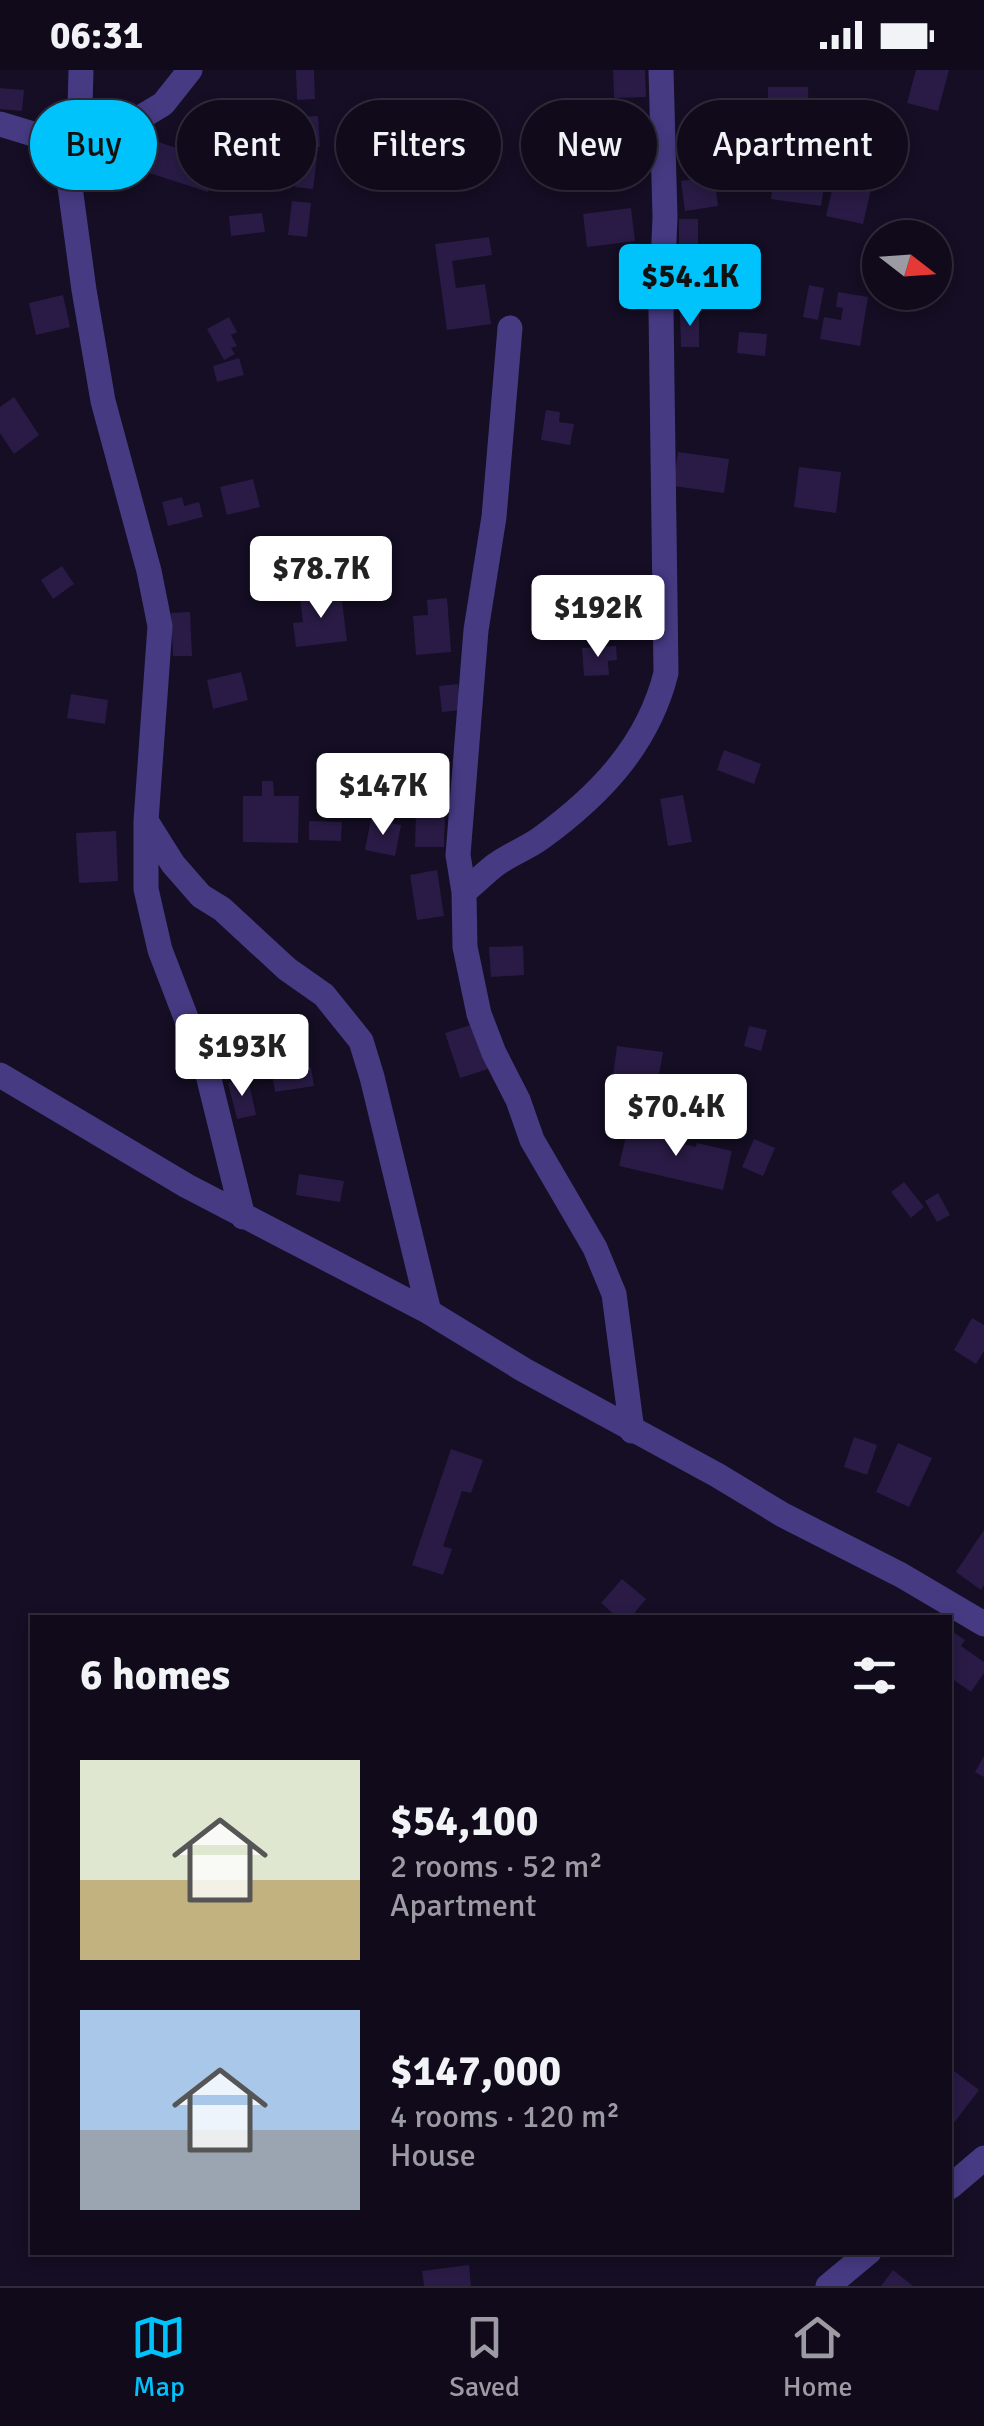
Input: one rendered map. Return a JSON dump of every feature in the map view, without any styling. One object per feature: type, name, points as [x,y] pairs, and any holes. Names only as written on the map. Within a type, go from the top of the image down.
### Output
[{"type":"street","points":[[81,70],[81,100]]},
{"type":"street","points":[[157,108],[190,70]]},
{"type":"street","points":[[464,892],[496,865],[540,839],[598,791],[634,750],[657,709],[666,674],[661,70]]},
{"type":"street","points":[[0,124],[30,133]]},
{"type":"street","points":[[70,190],[103,402],[160,626],[146,821],[146,889],[160,950],[208,1075],[244,1216]]},
{"type":"street","points":[[510,328],[494,517],[476,630],[458,855],[464,892],[465,947],[479,1014],[494,1053],[518,1100],[532,1140],[595,1248],[614,1294],[632,1431]]},
{"type":"street","points":[[146,821],[173,864],[201,896],[222,909],[287,969],[324,995],[361,1041],[429,1312]]},
{"type":"street","points":[[0,1075],[244,1216],[429,1312],[632,1431],[901,1575],[984,1624]]},
{"type":"street","points":[[952,2185],[984,2158]]},
{"type":"street","points":[[828,2286],[865,2255]]},
{"type":"building","points":[[296,70],[314,70],[315,99],[297,100]]},
{"type":"building","points":[[613,70],[645,70],[646,97],[614,98]]},
{"type":"building","points":[[916,70],[949,70],[938,111],[908,100]]},
{"type":"building","points":[[768,87],[808,87],[808,100],[768,100]]},
{"type":"building","points":[[0,88],[24,90],[22,111],[0,109]]},
{"type":"building","points":[[318,116],[320,147],[316,147]]},
{"type":"building","points":[[157,141],[177,148],[177,182],[157,175]]},
{"type":"building","points":[[682,190],[716,190],[718,206],[685,211]]},
{"type":"building","points":[[772,190],[823,190],[821,206],[771,199]]},
{"type":"building","points":[[832,190],[871,190],[862,224],[826,216]]},
{"type":"building","points":[[292,201],[311,203],[307,237],[288,235]]},
{"type":"building","points":[[631,208],[635,241],[587,247],[583,214]]},
{"type":"building","points":[[262,213],[265,232],[231,236],[229,216]]},
{"type":"building","points":[[679,219],[698,219],[698,257],[679,257]]},
{"type":"building","points":[[489,237],[492,255],[452,261],[456,288],[485,284],[491,324],[447,330],[435,244]]},
{"type":"building","points":[[809,285],[824,288],[818,320],[803,317]]},
{"type":"building","points":[[838,292],[862,296],[862,310],[866,310],[860,346],[820,339],[824,317],[841,320],[843,308],[836,307]]},
{"type":"building","points":[[63,295],[70,327],[36,335],[29,303]]},
{"type":"building","points":[[699,310],[699,347],[681,347],[680,311]]},
{"type":"building","points":[[229,317],[237,332],[231,335],[237,346],[231,348],[235,354],[224,360],[207,329]]},
{"type":"building","points":[[739,332],[767,334],[765,356],[737,353]]},
{"type":"building","points":[[239,358],[244,375],[217,382],[213,366]]},
{"type":"building","points":[[14,397],[39,435],[14,454],[0,433],[0,407]]},
{"type":"building","points":[[546,410],[560,412],[559,422],[574,424],[570,445],[541,440]]},
{"type":"building","points":[[678,452],[729,459],[724,493],[673,486]]},
{"type":"building","points":[[799,467],[841,472],[836,513],[794,507]]},
{"type":"building","points":[[253,479],[260,507],[227,515],[220,487]]},
{"type":"building","points":[[182,497],[184,506],[199,502],[203,517],[168,526],[162,502]]},
{"type":"building","points":[[62,566],[74,584],[53,599],[41,580]]},
{"type":"building","points":[[341,594],[347,641],[296,647],[293,623],[303,622],[300,598]]},
{"type":"building","points":[[447,598],[451,652],[416,655],[413,616],[428,615],[427,600]]},
{"type":"building","points":[[190,612],[192,656],[173,656],[171,613]]},
{"type":"building","points":[[616,646],[617,660],[608,661],[609,675],[584,676],[582,648]]},
{"type":"building","points":[[241,672],[248,700],[213,709],[207,680]]},
{"type":"building","points":[[458,684],[461,710],[442,712],[439,686]]},
{"type":"building","points":[[71,694],[108,700],[105,724],[67,718]]},
{"type":"building","points":[[724,750],[761,764],[754,784],[717,770]]},
{"type":"building","points":[[262,781],[273,781],[274,796],[299,796],[298,843],[243,842],[243,796],[262,796]]},
{"type":"building","points":[[683,795],[692,842],[668,846],[660,799]]},
{"type":"building","points":[[416,810],[445,810],[444,847],[415,847]]},
{"type":"building","points":[[371,819],[401,825],[395,856],[365,850]]},
{"type":"building","points":[[309,821],[342,822],[341,841],[309,840]]},
{"type":"building","points":[[116,831],[118,881],[79,883],[76,833]]},
{"type":"building","points":[[437,870],[444,916],[417,920],[410,875]]},
{"type":"building","points":[[523,946],[524,975],[491,977],[489,947]]},
{"type":"building","points":[[474,1024],[488,1069],[460,1078],[445,1033]]},
{"type":"building","points":[[749,1026],[767,1030],[761,1051],[744,1046]]},
{"type":"building","points":[[617,1046],[663,1052],[659,1075],[676,1077],[671,1107],[610,1099]]},
{"type":"building","points":[[311,1067],[314,1086],[275,1092],[272,1073]]},
{"type":"building","points":[[248,1078],[256,1115],[237,1119],[228,1083]]},
{"type":"building","points":[[628,1127],[696,1147],[697,1143],[732,1151],[723,1190],[619,1166]]},
{"type":"building","points":[[754,1139],[775,1148],[763,1176],[742,1167]]},
{"type":"building","points":[[299,1174],[344,1181],[340,1202],[296,1195]]},
{"type":"building","points":[[904,1182],[924,1207],[911,1218],[891,1192]]},
{"type":"building","points":[[938,1193],[950,1215],[937,1222],[925,1201]]},
{"type":"building","points":[[972,1318],[984,1325],[984,1351],[976,1364],[954,1350]]},
{"type":"building","points":[[854,1437],[877,1445],[867,1475],[844,1467]]},
{"type":"building","points":[[898,1443],[932,1458],[909,1507],[876,1492]]},
{"type":"building","points":[[451,1449],[483,1460],[471,1493],[462,1491],[443,1546],[452,1549],[443,1575],[412,1565]]},
{"type":"building","points":[[984,1530],[984,1585],[981,1590],[956,1572]]},
{"type":"building","points":[[622,1579],[646,1599],[633,1615],[615,1615],[601,1603]]},
{"type":"building","points":[[952,1631],[965,1640],[961,1646],[984,1662],[984,1673],[971,1692],[952,1678]]},
{"type":"building","points":[[984,1756],[984,1777],[975,1772]]},
{"type":"building","points":[[952,2070],[979,2090],[952,2125]]},
{"type":"building","points":[[469,2265],[471,2286],[424,2286],[422,2271]]},
{"type":"building","points":[[893,2270],[913,2286],[881,2286]]}]
